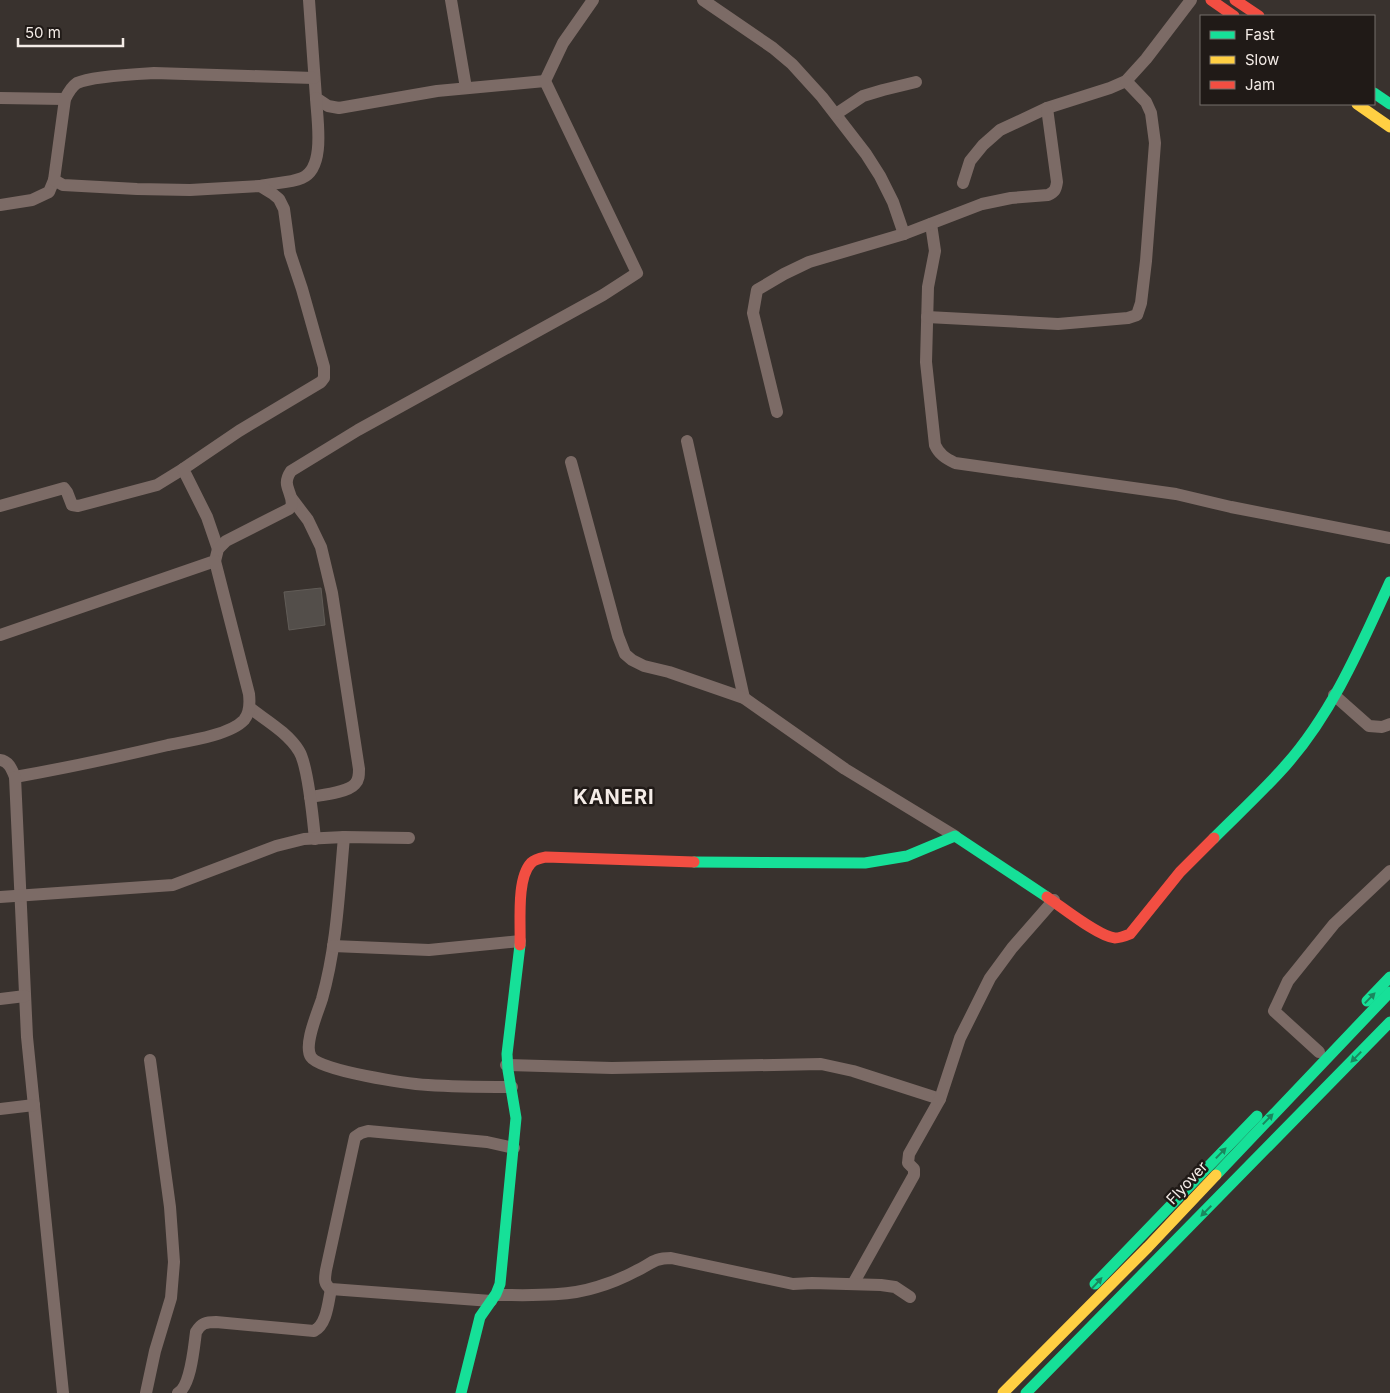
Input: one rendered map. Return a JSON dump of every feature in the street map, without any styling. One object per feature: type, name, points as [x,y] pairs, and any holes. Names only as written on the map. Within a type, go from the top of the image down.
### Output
[{"type":"main road","points":[[1211,0],[1233,15]]},
{"type":"main road","points":[[1235,0],[1258,15]]},
{"type":"main road","points":[[1375,94],[1390,104]]},
{"type":"main road","points":[[1358,105],[1390,127]]},
{"type":"main road","points":[[461,1393],[480,1316],[485,1307],[494,1298],[500,1284],[514,1148],[516,1104],[506,1065],[520,941],[524,883],[531,862],[546,856],[708,862],[865,863],[907,856],[955,836],[1054,900],[1094,929],[1110,938],[1120,939],[1130,934],[1185,866],[1287,764],[1316,725],[1350,670],[1390,582]]},
{"type":"main road","points":[[989,1393],[1040,1343],[1165,1210],[1390,977]]},
{"type":"main road","name":"Flyover","points":[[1003,1393],[1148,1247],[1390,992]]},
{"type":"main road","name":"Flyover","points":[[1015,1393],[1101,1307],[1390,1007]]},
{"type":"main road","points":[[1026,1393],[1390,1022]]},
{"type":"street","points":[[54,180],[63,184],[137,190],[190,190],[260,186],[302,178],[313,170],[318,155],[309,0]]},
{"type":"street","points":[[451,0],[466,88]]},
{"type":"street","points":[[545,81],[563,43],[593,0]]},
{"type":"street","points":[[703,0],[773,48],[792,64],[836,114],[880,176],[904,234]]},
{"type":"street","points":[[963,183],[970,161],[983,145],[1000,130],[1047,108],[1126,81],[1146,59],[1191,0]]},
{"type":"street","points":[[0,205],[32,200],[49,192],[54,180],[65,99],[71,88],[76,84],[132,74],[154,73],[314,78]]},
{"type":"street","points":[[316,98],[328,106],[339,108],[466,88],[545,81]]},
{"type":"street","points":[[310,797],[344,790],[355,785],[359,778],[359,769],[332,593],[321,547],[308,520],[292,499],[287,487],[286,478],[291,471],[358,430],[603,295],[637,273],[545,81]]},
{"type":"street","points":[[927,317],[1058,324],[1128,318],[1137,314],[1141,303],[1146,261],[1155,143],[1151,113],[1146,102],[1126,81]]},
{"type":"street","points":[[836,114],[863,96],[916,82]]},
{"type":"street","points":[[0,98],[65,99]]},
{"type":"street","points":[[777,412],[752,313],[757,290],[809,262],[904,234],[982,204],[1053,192],[1056,189],[1057,182],[1047,108]]},
{"type":"street","points":[[0,506],[64,488],[72,505],[78,506],[157,485],[239,431],[321,382],[325,373],[290,253],[284,209],[279,199],[260,186]]},
{"type":"street","points":[[931,224],[935,251],[928,287],[926,362],[933,436],[939,453],[946,459],[955,462],[1176,494],[1231,507],[1390,538]]},
{"type":"street","points":[[687,441],[744,698]]},
{"type":"street","points":[[571,462],[618,636],[626,654],[632,660],[644,666],[669,672],[744,698],[844,769],[955,836]]},
{"type":"street","points":[[15,778],[97,762],[204,737],[233,728],[244,719],[250,708],[249,694],[207,517],[183,469]]},
{"type":"street","points":[[0,635],[216,555],[226,541],[289,509],[292,505],[292,499]]},
{"type":"street","points":[[1334,695],[1369,726],[1382,727],[1390,724]]},
{"type":"street","points":[[250,708],[291,740],[301,753],[310,797],[315,838]]},
{"type":"street","points":[[0,760],[3,760],[10,766],[15,778],[27,1037],[63,1393]]},
{"type":"street","points":[[344,837],[333,946],[322,999],[310,1038],[309,1051],[311,1057],[319,1064],[378,1078],[428,1085],[512,1088]]},
{"type":"street","points":[[0,898],[173,885],[276,846],[315,838],[409,838]]},
{"type":"street","points":[[1319,1052],[1274,1011],[1277,1001],[1288,981],[1334,924],[1390,871]]},
{"type":"street","points":[[853,1284],[914,1176],[914,1169],[908,1162],[908,1154],[940,1099],[960,1038],[990,978],[1012,948],[1054,900]]},
{"type":"street","points":[[333,946],[429,950],[520,941]]},
{"type":"street","points":[[0,999],[25,996]]},
{"type":"street","points":[[146,1393],[172,1298],[174,1262],[170,1207],[150,1060]]},
{"type":"street","points":[[506,1065],[612,1068],[821,1064],[853,1071],[940,1099]]},
{"type":"street","points":[[0,1108],[34,1105]]},
{"type":"street","points":[[514,1148],[472,1141],[368,1132],[361,1133],[355,1137],[324,1280],[326,1286],[331,1289],[494,1298],[567,1293],[594,1288],[618,1280],[652,1261],[671,1258],[793,1284],[853,1284],[895,1287],[910,1297]]},
{"type":"street","points":[[178,1393],[184,1388],[187,1381],[196,1332],[200,1324],[216,1322],[314,1331],[318,1329],[324,1320],[331,1289]]},
{"type":"building","points":[[321,588],[325,625],[289,630],[284,592]]},
{"type":"traffic: fast","points":[[1375,94],[1390,104]]},
{"type":"traffic: fast","points":[[1214,838],[1260,793],[1303,745],[1345,677],[1390,582]]},
{"type":"traffic: fast","points":[[694,862],[865,863],[907,856],[955,836],[1047,897]]},
{"type":"traffic: fast","points":[[461,1393],[480,1317],[496,1294],[500,1284],[516,1118],[507,1054],[520,945]]},
{"type":"traffic: fast","points":[[1367,1001],[1390,977]]},
{"type":"traffic: fast","points":[[1216,1175],[1390,992]]},
{"type":"traffic: fast","points":[[1026,1393],[1390,1022]]},
{"type":"traffic: fast","points":[[1095,1284],[1257,1116]]},
{"type":"traffic: slow","points":[[1358,105],[1390,127]]},
{"type":"traffic: slow","points":[[1003,1393],[1148,1247],[1216,1175]]},
{"type":"traffic: jam","points":[[1211,0],[1233,15]]},
{"type":"traffic: jam","points":[[1235,0],[1258,15]]},
{"type":"traffic: jam","points":[[1047,897],[1100,933],[1119,938],[1130,934],[1180,872],[1214,838]]},
{"type":"traffic: jam","points":[[520,945],[521,890],[526,870],[536,860],[546,857],[694,862]]},
{"type":"district","name":"KANERI","points":[[614,797]]}]
